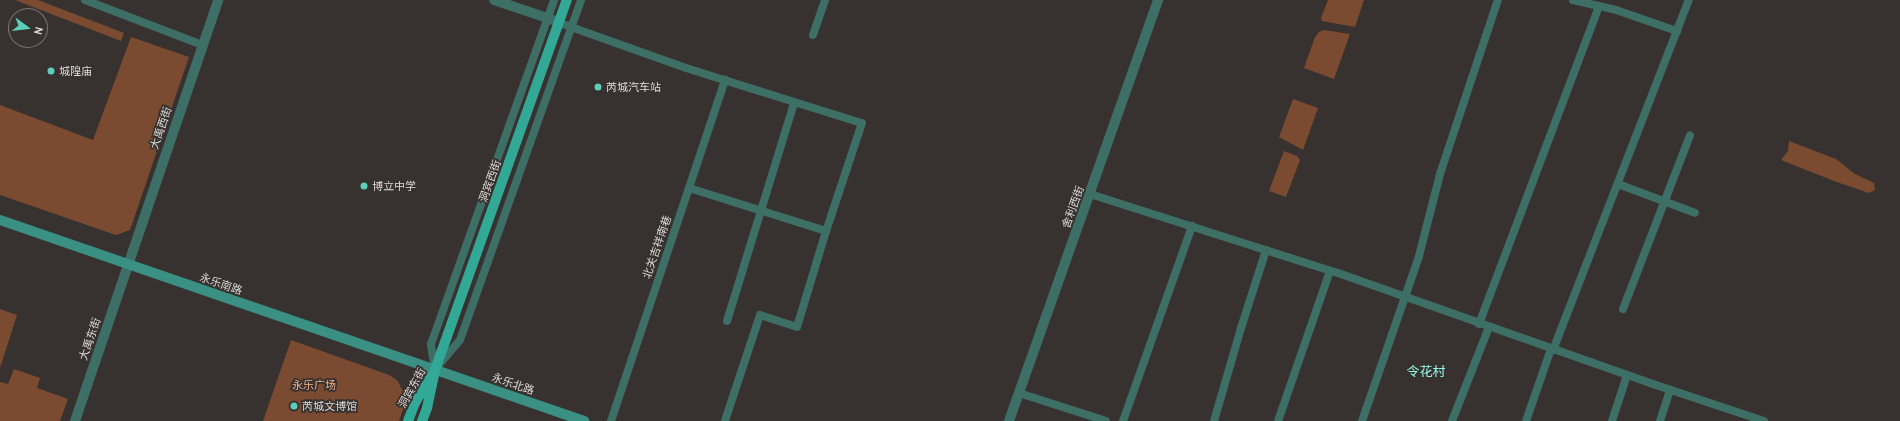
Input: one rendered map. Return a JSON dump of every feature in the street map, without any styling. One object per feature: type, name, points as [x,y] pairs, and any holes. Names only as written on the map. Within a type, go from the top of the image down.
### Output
[{"type":"main road","name":"洞宾西街","points":[[435,370],[554,21],[567,0]]},
{"type":"main road","name":"永乐南路","points":[[0,220],[435,370]]},
{"type":"main road","name":"永乐北路","points":[[435,370],[581,421]]},
{"type":"main road","name":"洞宾东街","points":[[408,421],[414,403],[435,370]]},
{"type":"main road","name":"洞宾东街","points":[[422,421],[427,408],[435,370]]},
{"type":"street","points":[[85,0],[202,45]]},
{"type":"street","name":"大禹西街","points":[[128,265],[218,0]]},
{"type":"street","points":[[494,0],[725,80],[794,103],[862,123],[826,231],[797,327],[760,315],[725,421]]},
{"type":"street","points":[[554,0],[554,21]]},
{"type":"street","points":[[435,370],[460,340],[581,0]]},
{"type":"street","points":[[813,35],[825,0]]},
{"type":"street","name":"舍利西街","points":[[1009,421],[1158,0]]},
{"type":"street","points":[[1362,421],[1406,298],[1419,256],[1440,174],[1498,0]]},
{"type":"street","points":[[1573,0],[1599,6],[1677,31]]},
{"type":"street","points":[[1526,421],[1552,349],[1618,184],[1688,0]]},
{"type":"street","points":[[1479,324],[1599,6]]},
{"type":"street","name":"北关吉祥南巷","points":[[611,421],[725,80]]},
{"type":"street","points":[[727,321],[794,103]]},
{"type":"street","points":[[1623,309],[1690,135]]},
{"type":"street","points":[[1618,184],[1695,214]]},
{"type":"street","points":[[689,188],[826,231]]},
{"type":"street","points":[[1090,194],[1330,271],[1479,324],[1764,421]]},
{"type":"street","points":[[1123,421],[1192,226]]},
{"type":"street","points":[[1214,421],[1241,328],[1266,250]]},
{"type":"street","name":"大禹东街","points":[[74,421],[128,265]]},
{"type":"street","points":[[1278,421],[1330,271]]},
{"type":"street","points":[[1452,421],[1489,327]]},
{"type":"street","points":[[1612,421],[1627,375]]},
{"type":"street","points":[[1660,421],[1670,390]]},
{"type":"street","points":[[1019,393],[1106,421]]},
{"type":"green space","points":[[15,0],[38,0],[124,33],[121,41],[48,13],[48,8],[36,8]]},
{"type":"green space","points":[[1328,0],[1364,0],[1355,27],[1322,21],[1321,18]]},
{"type":"green space","points":[[1324,30],[1350,34],[1334,79],[1304,68],[1315,37],[1319,32]]},
{"type":"green space","points":[[131,37],[189,57],[130,230],[116,235],[0,195],[0,105],[93,140]]},
{"type":"green space","points":[[1293,99],[1318,108],[1303,150],[1279,137]]},
{"type":"green space","points":[[1789,141],[1836,159],[1855,174],[1874,183],[1875,190],[1869,193],[1781,160],[1788,151]]},
{"type":"green space","points":[[1284,151],[1297,156],[1300,160],[1286,197],[1269,191]]},
{"type":"green space","points":[[0,309],[17,315],[0,368]]},
{"type":"green space","name":"永乐广场","points":[[291,340],[389,375],[397,380],[404,393],[404,407],[399,421],[263,421]]},
{"type":"green space","points":[[14,369],[40,378],[37,388],[68,399],[60,421],[0,421],[0,382],[8,384]]},
{"type":"place","name":"城隍庙","points":[[51,71]]},
{"type":"place","name":"芮城汽车站","points":[[598,87]]},
{"type":"place","name":"博立中学","points":[[364,186]]},
{"type":"place","name":"芮城文博馆","points":[[294,406]]},
{"type":"district","name":"令花村","points":[[1426,372]]}]
